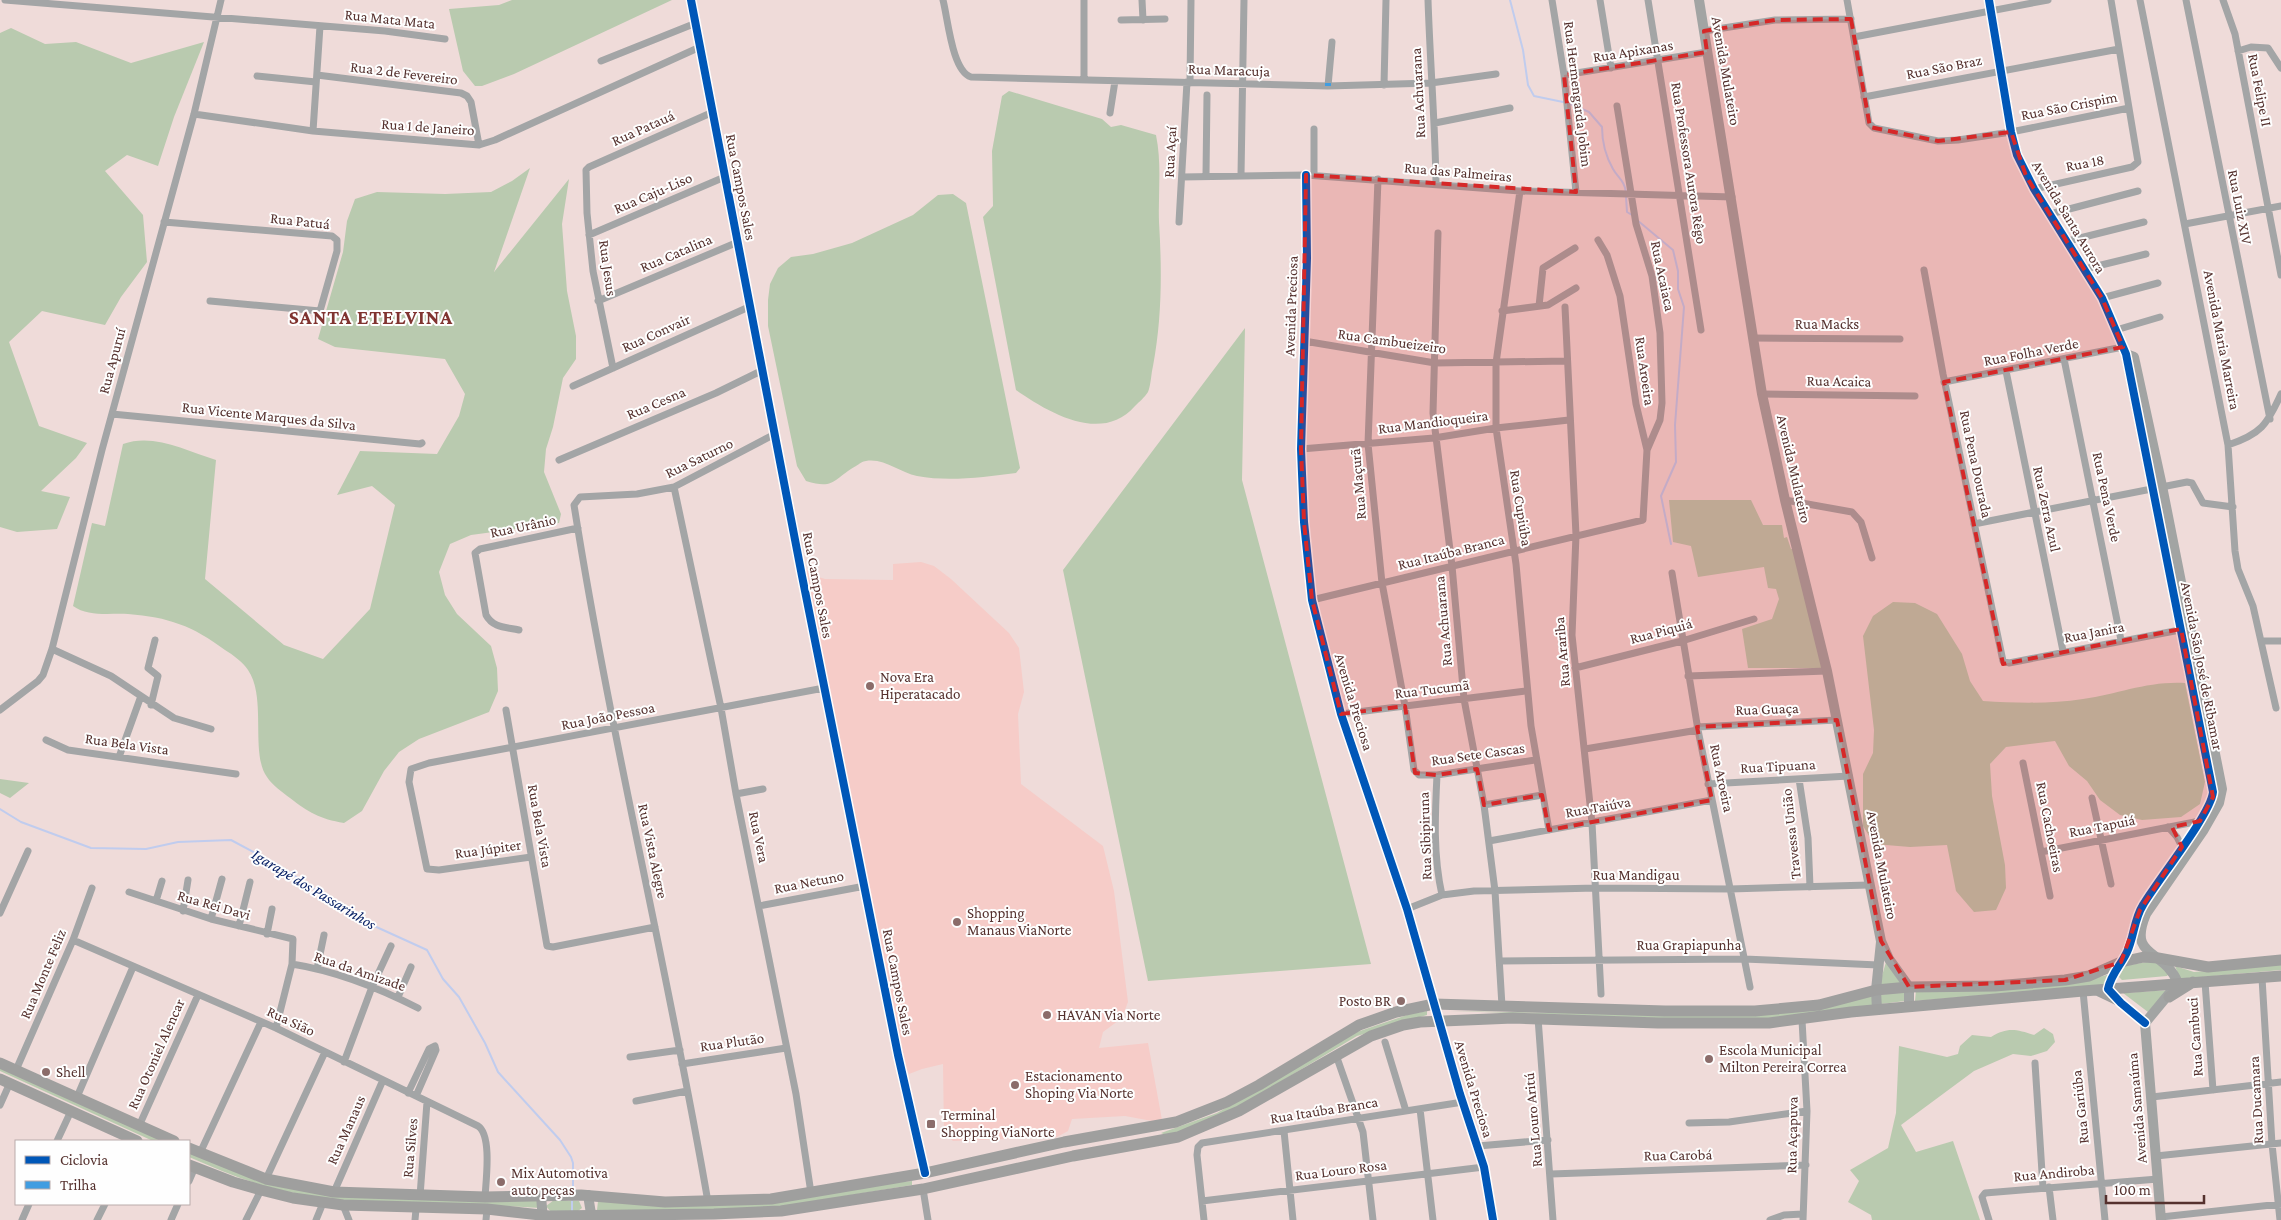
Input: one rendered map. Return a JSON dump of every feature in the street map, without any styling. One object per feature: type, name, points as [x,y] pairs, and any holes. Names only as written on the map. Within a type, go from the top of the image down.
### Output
[{"type":"main road","points":[[190,1148],[266,1179],[334,1192],[485,1197],[585,1195],[657,1201],[708,1202],[771,1199],[925,1173],[1064,1142],[1145,1129],[1185,1120],[1259,1085],[1359,1025],[1396,1012],[1434,1004],[1674,1012],[1754,1011],[1819,1005],[1876,990],[1909,987],[1995,986],[2066,980],[2089,976],[2121,962],[2139,958],[2158,958],[2208,967],[2281,960]]},
{"type":"main road","points":[[192,1166],[260,1190],[323,1203],[415,1214],[606,1218],[715,1217],[781,1211],[923,1189],[1079,1155],[1171,1139],[1198,1130],[1239,1111],[1336,1055],[1382,1031],[1403,1025],[1439,1020],[1538,1018],[1720,1024],[1802,1020],[1877,1010],[2103,989],[2281,976]]},
{"type":"main road","points":[[2169,997],[2193,982]]},
{"type":"main road","points":[[2103,989],[2118,1000]]},
{"type":"main road","points":[[0,1063],[172,1140]]},
{"type":"main road","points":[[5,1082],[132,1140]]},
{"type":"street","name":"Rua Mata Mata","points":[[4,0],[216,19],[320,26],[445,39]]},
{"type":"street","name":"Rua Apuruí","points":[[0,710],[38,682],[43,675],[52,649],[112,414],[194,114],[221,0]]},
{"type":"street","name":"Rua Campos Sales","points":[[691,0],[727,176],[824,688],[895,1039],[925,1173]]},
{"type":"street","name":"Rua Maracuja","points":[[943,0],[958,66],[962,72],[971,76],[1328,86],[1431,84],[1496,74]]},
{"type":"street","points":[[1084,0],[1084,80]]},
{"type":"street","points":[[1142,0],[1143,20]]},
{"type":"street","name":"Rua Açaí","points":[[1179,222],[1191,0]]},
{"type":"street","points":[[1242,175],[1244,0]]},
{"type":"street","points":[[1384,85],[1386,0]]},
{"type":"street","name":"Rua Achuarana","points":[[1428,0],[1431,84],[1435,123],[1436,184]]},
{"type":"street","name":"Rua Hermengarda Jobim","points":[[1552,0],[1564,75],[1576,192]]},
{"type":"street","points":[[1600,0],[1610,68]]},
{"type":"street","name":"Rua Professora Aurora Rêgo","points":[[1648,0],[1681,196],[1700,330]]},
{"type":"street","name":"Avenida Mulateiro","points":[[1699,0],[1762,394],[1785,500],[1828,671],[1869,884],[1882,941],[1889,959],[1909,987]]},
{"type":"street","points":[[1847,0],[1864,97]]},
{"type":"street","name":"Avenida Santa Aurora","points":[[1989,0],[2011,132],[2017,155],[2034,189],[2102,298],[2124,351]]},
{"type":"street","points":[[1854,37],[2048,0]]},
{"type":"street","points":[[2111,0],[2129,108]]},
{"type":"street","name":"Avenida Maria Marreira","points":[[2140,0],[2228,445],[2235,551],[2238,569],[2253,606],[2276,708]]},
{"type":"street","name":"Rua Luiz XIV","points":[[2186,0],[2270,419]]},
{"type":"street","name":"Rua Felipe II","points":[[2223,0],[2232,21],[2281,275]]},
{"type":"street","points":[[1121,20],[1165,19]]},
{"type":"street","points":[[1704,31],[1775,20],[1851,20]]},
{"type":"street","points":[[601,61],[696,23]]},
{"type":"street","points":[[313,131],[320,26]]},
{"type":"street","points":[[1328,86],[1332,42]]},
{"type":"street","name":"Rua 1 de Janeiro","points":[[194,114],[313,131],[479,145],[496,140],[700,47]]},
{"type":"street","points":[[2238,51],[2256,47],[2268,48],[2281,68]]},
{"type":"street","name":"Rua São Braz","points":[[1864,97],[2119,49]]},
{"type":"street","name":"Rua Apixanas","points":[[1564,75],[1707,52]]},
{"type":"street","name":"Rua 2 de Fevereiro","points":[[257,76],[317,78],[461,93],[467,96],[471,102],[479,145]]},
{"type":"street","points":[[1110,112],[1115,81]]},
{"type":"street","points":[[1206,176],[1207,95]]},
{"type":"street","name":"Rua São Crispim","points":[[1864,97],[1869,123],[1874,128],[1938,140],[2011,132],[2129,108]]},
{"type":"street","name":"Rua Acaiaca","points":[[1617,106],[1633,194],[1636,224],[1652,276],[1662,357],[1660,420],[1648,450]]},
{"type":"street","points":[[1435,123],[1510,108]]},
{"type":"street","name":"Rua 18","points":[[2034,189],[2132,167],[2137,164],[2138,160],[2129,108]]},
{"type":"street","name":"Rua Patauá","points":[[586,170],[588,167],[713,112]]},
{"type":"street","name":"Avenida Preciosa","points":[[1314,130],[1310,175],[1301,449],[1304,522],[1312,600],[1326,660],[1342,714],[1407,909],[1463,1102],[1484,1166],[1493,1220]]},
{"type":"street","name":"Rua Jesus","points":[[586,170],[589,235],[598,301],[613,368]]},
{"type":"street","name":"Rua das Palmeiras","points":[[1182,176],[1310,175],[1520,190],[1732,197]]},
{"type":"street","name":"Rua Caju-Liso","points":[[589,235],[727,176]]},
{"type":"street","name":"Rua Maçurã","points":[[1378,180],[1368,444],[1382,583],[1405,706],[1414,770],[1418,775],[1425,775]]},
{"type":"street","name":"Rua Cupiúba","points":[[1520,190],[1496,363],[1496,428],[1514,550],[1526,691],[1535,760],[1549,830]]},
{"type":"street","points":[[2050,214],[2138,191]]},
{"type":"street","points":[[2184,224],[2281,206]]},
{"type":"street","name":"Rua Patuá","points":[[164,222],[332,236],[337,240],[337,251],[320,311],[210,301]]},
{"type":"street","points":[[2068,241],[2144,222]]},
{"type":"street","name":"Rua Achuarana","points":[[1438,233],[1434,438],[1452,566],[1464,699],[1484,805],[1496,891],[1502,1006]]},
{"type":"street","name":"Rua Aroeira","points":[[1598,240],[1610,262],[1620,296],[1636,404],[1648,450],[1644,518],[1641,522],[1625,526]]},
{"type":"street","name":"Rua Catalina","points":[[598,301],[738,242]]},
{"type":"street","points":[[1539,306],[1543,268],[1575,248]]},
{"type":"street","points":[[2084,269],[2146,254]]},
{"type":"street","name":"Rua Pena Dourada","points":[[1924,270],[1944,382],[2004,662]]},
{"type":"street","points":[[2102,298],[2158,283]]},
{"type":"street","points":[[1502,311],[1555,302],[1576,288]]},
{"type":"street","name":"Rua Convair","points":[[573,386],[751,306]]},
{"type":"street","name":"Rua Arariba","points":[[1566,307],[1569,420],[1576,535],[1572,635],[1592,823],[1601,959],[1601,994]]},
{"type":"street","points":[[2116,330],[2160,317]]},
{"type":"street","name":"Rua Macks","points":[[1753,338],[1900,338]]},
{"type":"street","name":"Rua Cambueizeiro","points":[[1304,341],[1435,363],[1567,361]]},
{"type":"street","name":"Rua Folha Verde","points":[[1944,382],[2064,359],[2124,351]]},
{"type":"street","name":"Avenida São José de Ribamar","points":[[2103,989],[2121,962],[2140,919],[2182,847],[2192,840],[2211,802],[2213,792],[2185,629],[2134,358],[2124,351]]},
{"type":"street","name":"Rua Pena Verde","points":[[2064,359],[2121,640]]},
{"type":"street","name":"Rua Cesna","points":[[559,460],[716,393],[763,370]]},
{"type":"street","name":"Rua Zerra Azul","points":[[2006,371],[2063,651]]},
{"type":"street","name":"Rua Acaica","points":[[1762,394],[1915,396]]},
{"type":"street","points":[[2228,445],[2248,438],[2261,430],[2270,419],[2281,394]]},
{"type":"street","name":"Rua Vicente Marques da Silva","points":[[112,414],[422,443]]},
{"type":"street","name":"Rua Mandioqueira","points":[[1301,449],[1434,438],[1496,428],[1569,420]]},
{"type":"street","name":"Rua Saturno","points":[[574,505],[580,497],[637,494],[674,487],[775,434]]},
{"type":"street","points":[[1974,524],[2157,487],[2192,483],[2203,503],[2233,507]]},
{"type":"street","name":"Rua Vera","points":[[674,487],[721,708],[802,1132],[811,1193]]},
{"type":"street","points":[[1785,500],[1852,512],[1861,522],[1872,558]]},
{"type":"street","name":"Rua Vista Alegre","points":[[574,505],[635,836],[680,1050],[708,1202]]},
{"type":"street","name":"Rua Itaúba Branca","points":[[1312,600],[1576,535],[1625,526]]},
{"type":"street","name":"Rua Urânio","points":[[519,630],[498,626],[490,622],[486,615],[475,553],[480,549],[578,528]]},
{"type":"street","name":"Rua Aroeira","points":[[1672,573],[1682,641],[1708,784],[1750,987]]},
{"type":"street","name":"Rua Piquiá","points":[[1575,668],[1682,641],[1754,620]]},
{"type":"street","name":"Avenida São José de Ribamar","points":[[2158,958],[2143,947],[2140,939],[2140,919],[2219,803],[2222,788],[2185,629]]},
{"type":"street","name":"Rua Janira","points":[[2004,662],[2185,629]]},
{"type":"street","points":[[152,705],[158,676],[148,668],[155,640]]},
{"type":"street","points":[[2261,641],[2281,641]]},
{"type":"street","name":"Rua Bela Vista","points":[[52,649],[111,676],[152,705],[183,722],[211,729]]},
{"type":"street","points":[[1688,676],[1828,671]]},
{"type":"street","points":[[2272,684],[2281,684]]},
{"type":"street","name":"Rua João Pessoa","points":[[409,782],[411,769],[418,765],[824,688]]},
{"type":"street","name":"Rua Tucumã","points":[[1342,714],[1526,691]]},
{"type":"street","points":[[119,757],[140,696]]},
{"type":"street","name":"Rua Bela Vista","points":[[506,710],[547,946],[553,947],[655,927]]},
{"type":"street","name":"Rua Guaça","points":[[1585,749],[1698,728],[1837,720]]},
{"type":"street","name":"Rua Bela Vista","points":[[46,740],[68,750],[236,774]]},
{"type":"street","name":"Rua Sete Cascas","points":[[1425,775],[1437,775],[1535,760]]},
{"type":"street","name":"Rua Cachoeiras","points":[[2023,763],[2050,896]]},
{"type":"street","name":"Rua Sibipiruna","points":[[1437,775],[1436,850],[1442,895]]},
{"type":"street","name":"Rua Tipuana","points":[[1708,784],[1849,776]]},
{"type":"street","name":"Travessa União","points":[[1799,779],[1808,838],[1810,887]]},
{"type":"street","name":"Rua Júpiter","points":[[409,782],[427,869],[448,869],[531,857]]},
{"type":"street","points":[[736,794],[764,789]]},
{"type":"street","points":[[1484,805],[1542,795]]},
{"type":"street","points":[[2092,798],[2111,884]]},
{"type":"street","name":"Rua Taiúva","points":[[1489,841],[1712,800]]},
{"type":"street","name":"Rua Tapuiá","points":[[2041,852],[2200,821]]},
{"type":"street","points":[[2168,828],[2177,836],[2182,847]]},
{"type":"street","points":[[0,913],[28,851]]},
{"type":"street","points":[[211,919],[222,879]]},
{"type":"street","points":[[183,911],[188,880]]},
{"type":"street","points":[[156,901],[162,881]]},
{"type":"street","points":[[239,926],[250,882]]},
{"type":"street","name":"Rua Mandigau","points":[[1407,909],[1442,895],[1496,891],[1596,888],[1730,889],[1869,884]]},
{"type":"street","name":"Rua Netuno","points":[[759,906],[864,886]]},
{"type":"street","name":"Rua Monte Feliz","points":[[16,1070],[73,940],[92,888]]},
{"type":"street","name":"Rua Rei Davi","points":[[129,892],[183,911],[267,934],[293,939],[292,964]]},
{"type":"street","points":[[267,934],[272,909]]},
{"type":"street","points":[[317,969],[324,935]]},
{"type":"street","name":"Rua Sião","points":[[73,940],[276,1028],[483,1129],[486,1141],[485,1197]]},
{"type":"street","name":"Avenida Mulateiro","points":[[1877,1010],[1876,990],[1882,941]]},
{"type":"street","points":[[344,1062],[372,987],[391,946]]},
{"type":"street","points":[[2118,1000],[2145,1023],[2169,997],[2178,983],[2169,967],[2158,958]]},
{"type":"street","name":"Rua Grapiapunha","points":[[1500,960],[1744,959],[1878,965]]},
{"type":"street","points":[[276,1028],[292,964]]},
{"type":"street","name":"Rua da Amizade","points":[[292,964],[317,969],[372,987],[398,997],[418,1008]]},
{"type":"street","points":[[77,1097],[133,967]]},
{"type":"street","points":[[398,997],[411,968]]},
{"type":"street","name":"Rua Ducamara","points":[[2262,978],[2272,1144],[2280,1204],[2280,1220]]},
{"type":"street","name":"Rua Cambuci","points":[[2205,982],[2212,1090]]},
{"type":"street","points":[[1909,987],[1909,1007]]},
{"type":"street","name":"Rua Gariúba","points":[[2082,991],[2105,1220]]},
{"type":"street","name":"Rua Otoniel Alencar","points":[[139,1126],[198,994]]},
{"type":"street","name":"Rua Louro Aritú","points":[[1538,1018],[1553,1220]]},
{"type":"street","name":"Rua Açapuva","points":[[1802,1020],[1808,1111],[1803,1217]]},
{"type":"street","points":[[200,1153],[261,1022]]},
{"type":"street","name":"Avenida Samaúma","points":[[2145,1023],[2161,1218]]},
{"type":"street","points":[[1385,1042],[1406,1111]]},
{"type":"street","points":[[408,1093],[429,1049],[435,1046],[436,1050],[416,1096]]},
{"type":"street","name":"Rua Plutão","points":[[682,1064],[786,1048]]},
{"type":"street","points":[[630,1057],[680,1050]]},
{"type":"street","points":[[266,1179],[325,1052]]},
{"type":"street","points":[[1336,1055],[1360,1118],[1366,1146],[1373,1220]]},
{"type":"street","points":[[2035,1063],[2046,1187],[2053,1220]]},
{"type":"street","name":"Rua Manaus","points":[[334,1192],[383,1080]]},
{"type":"street","points":[[0,1105],[5,1082]]},
{"type":"street","points":[[2152,1097],[2281,1082]]},
{"type":"street","points":[[636,1101],[687,1091]]},
{"type":"street","name":"Rua Silves","points":[[420,1196],[427,1102]]},
{"type":"street","name":"Rua Itaúba Branca","points":[[1202,1143],[1463,1102]]},
{"type":"street","points":[[1420,1109],[1433,1220]]},
{"type":"street","points":[[57,1140],[71,1111]]},
{"type":"street","points":[[1689,1123],[1729,1122],[1808,1111]]},
{"type":"street","points":[[1198,1130],[1202,1143],[1198,1147],[1197,1155],[1204,1220]]},
{"type":"street","points":[[1284,1130],[1293,1220]]},
{"type":"street","points":[[1478,1146],[1548,1140]]},
{"type":"street","points":[[2156,1156],[2281,1143]]},
{"type":"street","name":"Rua Carobá","points":[[1551,1174],[1806,1164]]},
{"type":"street","name":"Rua Louro Rosa","points":[[1202,1201],[1484,1166]]},
{"type":"street","name":"Rua Andiroba","points":[[1989,1220],[1982,1194],[2046,1187],[2158,1179]]},
{"type":"street","points":[[923,1189],[928,1220]]},
{"type":"street","points":[[246,1220],[260,1190]]},
{"type":"street","points":[[585,1195],[589,1217]]},
{"type":"street","points":[[544,1196],[545,1217]]},
{"type":"street","points":[[316,1220],[323,1203]]},
{"type":"street","points":[[2161,1218],[2280,1204]]},
{"type":"street","points":[[22,1220],[29,1205]]},
{"type":"street","points":[[97,1220],[104,1205]]},
{"type":"street","points":[[171,1220],[178,1205]]},
{"type":"street","points":[[343,1205],[349,1220]]},
{"type":"street","points":[[1770,1220],[1784,1215],[1803,1217]]},
{"type":"highlighted area","points":[[1851,19],[1870,127],[1938,141],[2011,132],[2026,176],[2102,298],[2123,347],[1944,382],[2003,664],[2181,629],[2213,797],[2200,821],[2172,827],[2182,847],[2140,910],[2121,962],[2065,980],[1909,987],[1881,941],[1837,720],[1697,727],[1712,800],[1549,830],[1542,795],[1484,805],[1477,769],[1437,775],[1415,773],[1405,706],[1341,714],[1312,600],[1304,522],[1301,449],[1306,175],[1576,192],[1564,75],[1707,52],[1704,31],[1775,20]]},
{"type":"shaded area","points":[[921,562],[934,566],[951,579],[1009,633],[1019,648],[1024,692],[1018,714],[1021,784],[1103,846],[1114,891],[1128,1002],[1122,1018],[1103,1032],[1099,1048],[1148,1043],[1162,1120],[1152,1121],[1125,1116],[1072,1119],[1068,1131],[1057,1137],[953,1141],[944,1133],[943,1064],[909,1074],[903,1063],[804,567],[812,575],[825,579],[893,580],[893,564]]},
{"type":"green space","points":[[512,0],[672,0],[514,74],[482,86],[475,86],[463,71],[449,9],[499,5]]},
{"type":"green space","points":[[11,28],[45,44],[76,42],[131,63],[204,42],[174,117],[158,166],[127,155],[105,171],[143,215],[147,262],[121,297],[105,325],[42,311],[9,342],[39,426],[87,443],[76,458],[41,491],[70,497],[57,529],[17,532],[0,527],[0,33]]},
{"type":"green space","points":[[1009,91],[1102,119],[1111,127],[1121,125],[1156,135],[1159,168],[1161,258],[1156,348],[1148,392],[1144,398],[1122,417],[1107,423],[1092,424],[1059,415],[1016,390],[983,217],[993,206],[992,151],[1002,96]]},
{"type":"green space","points":[[530,168],[494,272],[569,179],[562,224],[567,291],[576,336],[576,359],[563,378],[553,427],[546,449],[544,472],[561,514],[559,523],[471,535],[450,544],[439,572],[445,595],[457,614],[491,646],[497,668],[498,691],[489,712],[419,739],[399,752],[384,771],[362,811],[344,823],[328,819],[303,807],[277,788],[267,777],[262,767],[260,754],[257,695],[254,681],[248,670],[238,659],[202,635],[168,620],[142,615],[85,612],[73,606],[92,523],[105,526],[123,444],[146,441],[170,444],[216,460],[205,579],[284,645],[323,659],[370,609],[395,505],[372,486],[337,495],[360,451],[437,454],[459,416],[465,394],[445,359],[335,347],[318,339],[343,252],[347,221],[355,199],[377,192],[445,194],[491,192],[512,181]]},
{"type":"green space","points":[[953,194],[966,203],[1020,468],[1016,473],[941,479],[917,476],[880,462],[866,461],[828,484],[806,481],[797,466],[768,326],[770,284],[778,268],[791,257],[813,254],[852,243],[913,215],[938,195]]},
{"type":"green space","points":[[1245,328],[1242,480],[1371,964],[1148,981],[1063,570]]},
{"type":"green space","points":[[1669,500],[1751,500],[1763,525],[1782,525],[1784,538],[1787,537],[1791,549],[1795,549],[1822,668],[1748,668],[1742,629],[1772,619],[1779,599],[1776,589],[1768,588],[1764,567],[1698,577],[1691,546],[1673,542]]},
{"type":"green space","points":[[1893,602],[1915,603],[1937,614],[1962,654],[1970,681],[1983,701],[2033,703],[2071,701],[2158,684],[2185,683],[2205,782],[2200,804],[2181,817],[2142,820],[2120,815],[2100,800],[2087,781],[2069,766],[2055,741],[2006,747],[1990,764],[1992,796],[2005,865],[2006,888],[1996,910],[1974,912],[1956,891],[1947,845],[1910,847],[1874,844],[1863,826],[1863,774],[1873,753],[1874,730],[1863,636],[1873,616]]},
{"type":"green space","points":[[0,779],[29,783],[10,798],[0,793]]},
{"type":"green space","points":[[2157,960],[2169,973],[2167,976],[2122,980],[2119,977],[2125,966]]},
{"type":"green space","points":[[1886,962],[1901,984],[1879,986]]},
{"type":"green space","points":[[2281,964],[2281,970],[2180,979],[2175,966],[2194,972]]},
{"type":"green space","points":[[2110,974],[2106,985],[1915,1001],[1916,990],[2089,980]]},
{"type":"green space","points":[[2170,990],[2148,1012],[2123,993]]},
{"type":"green space","points":[[1906,993],[1905,1001],[1881,1004],[1879,995]]},
{"type":"green space","points":[[1874,995],[1874,1007],[1769,1018],[1682,1019],[1450,1011],[1682,1015]]},
{"type":"green space","points":[[1427,1011],[1427,1015],[1357,1036],[1225,1115],[1168,1136],[1161,1133],[1217,1113],[1354,1033],[1410,1014]]},
{"type":"green space","points":[[2044,1028],[2053,1034],[2055,1042],[2047,1051],[2031,1056],[2013,1054],[1974,1071],[1901,1125],[1916,1152],[1953,1141],[1980,1220],[1872,1220],[1871,1215],[1848,1202],[1859,1181],[1850,1170],[1888,1148],[1896,1113],[1899,1046],[1947,1057],[1958,1054],[1960,1046],[1972,1035],[1991,1037],[2007,1030],[2012,1030],[2034,1035]]},
{"type":"green space","points":[[0,1065],[164,1140],[151,1140],[0,1071]]},
{"type":"green space","points":[[190,1151],[289,1187],[540,1198],[540,1208],[351,1201],[289,1192],[263,1186],[190,1157]]},
{"type":"green space","points":[[912,1181],[912,1185],[785,1206],[724,1210],[597,1210],[598,1201],[681,1204]]},
{"type":"green space","points":[[554,1200],[579,1201],[582,1208],[578,1211],[550,1211],[546,1206]]},
{"type":"waterway","points":[[1510,0],[1523,50],[1528,85],[1534,96],[1563,102]]},
{"type":"waterway","points":[[1570,104],[1589,112],[1602,127],[1606,154],[1610,164],[1623,183],[1626,193]]},
{"type":"waterway","points":[[1626,197],[1627,212],[1632,215]]},
{"type":"waterway","points":[[1637,220],[1673,250],[1678,271],[1678,289],[1684,307],[1675,425],[1676,462],[1661,496],[1671,544]]},
{"type":"waterway","name":"Igarapé dos Passarinhos","points":[[0,809],[21,822],[91,848],[146,849],[178,842],[231,840],[278,865],[361,920],[427,950],[443,979],[459,997],[485,1043],[498,1072],[560,1140],[571,1157],[573,1163],[573,1192]]},
{"type":"waterway","name":"Igarapé dos Passarinhos","points":[[572,1199],[572,1212]]},
{"type":"cycle path","points":[[691,0],[802,576],[898,1055],[925,1173]]},
{"type":"cycle path","points":[[1989,0],[2011,132],[2017,155],[2034,189],[2102,298],[2126,354],[2213,792],[2210,802],[2194,831],[2140,910],[2127,952],[2109,984],[2108,989],[2121,1003],[2145,1023]]},
{"type":"cycle path","points":[[1306,175],[1307,258],[1301,449],[1304,522],[1312,600],[1341,714],[1407,909],[1460,1094],[1484,1167],[1493,1220]]},
{"type":"place","name":"Nova Era Hiperatacado","points":[[870,686]]},
{"type":"place","name":"Shopping Manaus ViaNorte","points":[[957,922]]},
{"type":"place","name":"Posto BR","points":[[1401,1001]]},
{"type":"place","name":"HAVAN Via Norte","points":[[1047,1015]]},
{"type":"place","name":"Escola Municipal Milton Pereira Correa","points":[[1709,1059]]},
{"type":"place","name":"Shell","points":[[46,1072]]},
{"type":"place","name":"Estacionamento Shoping Via Norte","points":[[1015,1085]]},
{"type":"place","name":"Terminal Shopping ViaNorte","points":[[931,1124]]},
{"type":"place","name":"Mix Automotiva auto peças","points":[[501,1182]]},
{"type":"district","name":"SANTA ETELVINA","points":[[371,317]]}]
